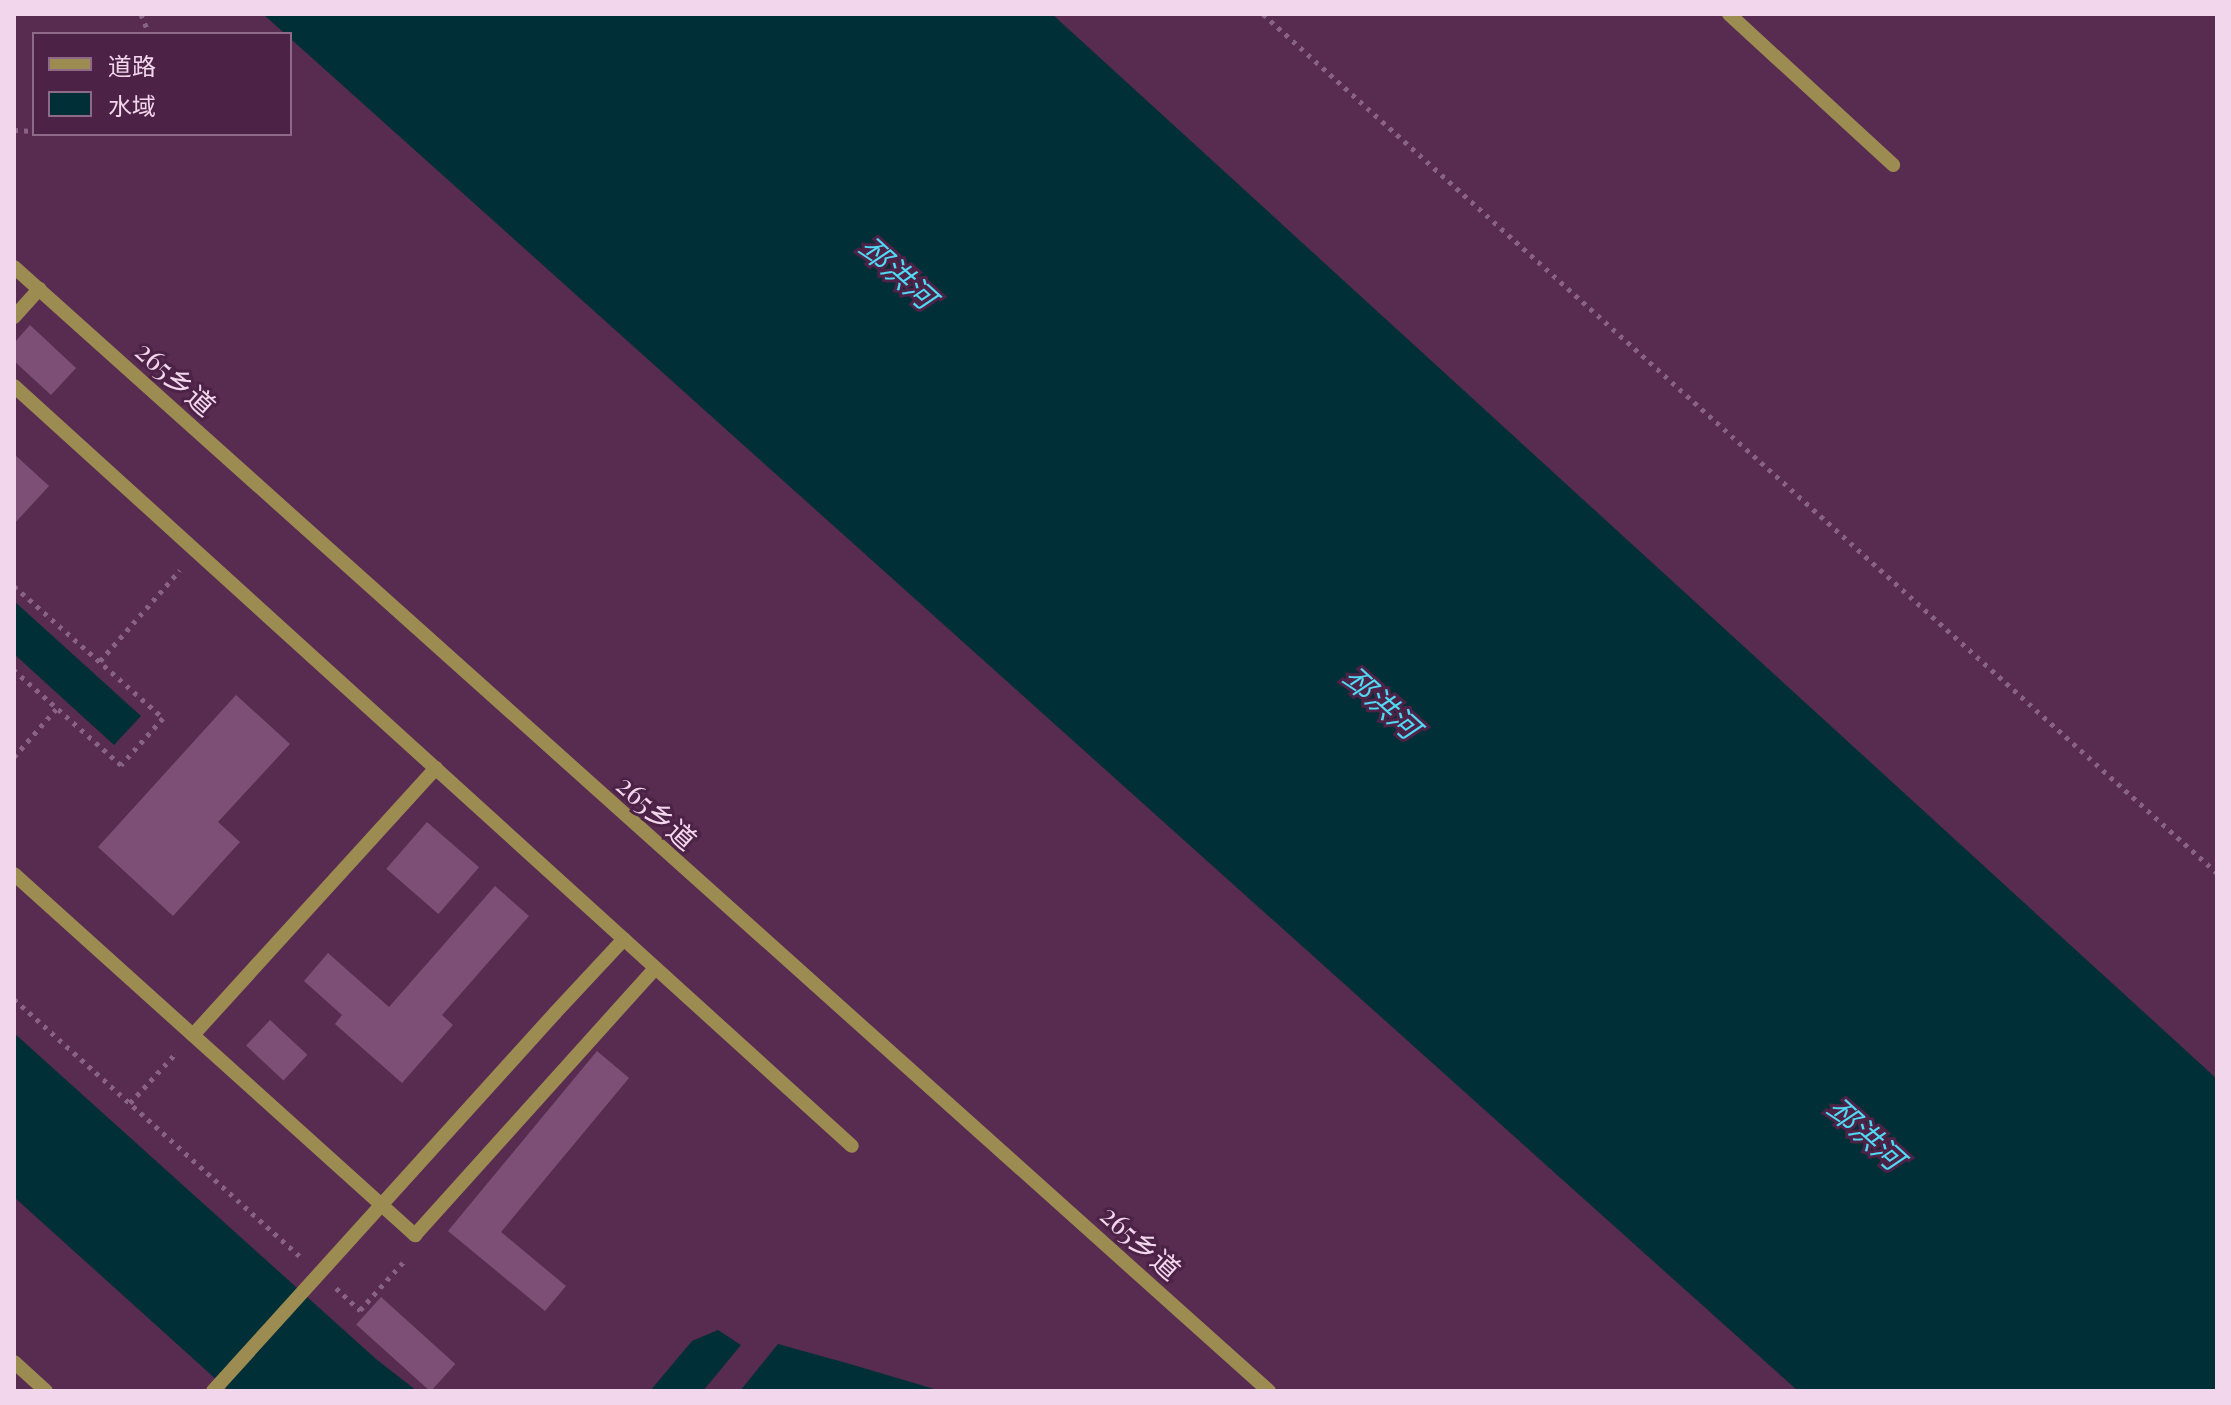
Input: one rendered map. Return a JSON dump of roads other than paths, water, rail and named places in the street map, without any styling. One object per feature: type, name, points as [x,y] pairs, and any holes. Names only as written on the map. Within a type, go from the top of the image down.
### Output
[{"type":"street","points":[[1729,14],[1893,165]]},
{"type":"street","name":"265乡道","points":[[14,267],[1269,1391]]},
{"type":"street","points":[[14,317],[39,289]]},
{"type":"street","points":[[14,386],[852,1146]]},
{"type":"street","points":[[193,1035],[436,768]]},
{"type":"street","points":[[14,874],[415,1235],[655,968]]},
{"type":"street","points":[[213,1391],[624,939]]},
{"type":"street","points":[[14,1362],[46,1391]]},
{"type":"water","name":"邳洪河","points":[[263,14],[1052,14],[2217,1079],[2217,1391],[1798,1391],[292,40],[292,32],[283,32]]},
{"type":"water","points":[[14,601],[141,716],[114,745],[14,654]]},
{"type":"water","points":[[14,1033],[376,1359],[417,1391],[229,1391],[14,1197]]},
{"type":"water","points":[[718,1330],[741,1345],[703,1391],[650,1391],[692,1341]]},
{"type":"water","points":[[778,1344],[850,1364],[941,1391],[740,1391]]}]
